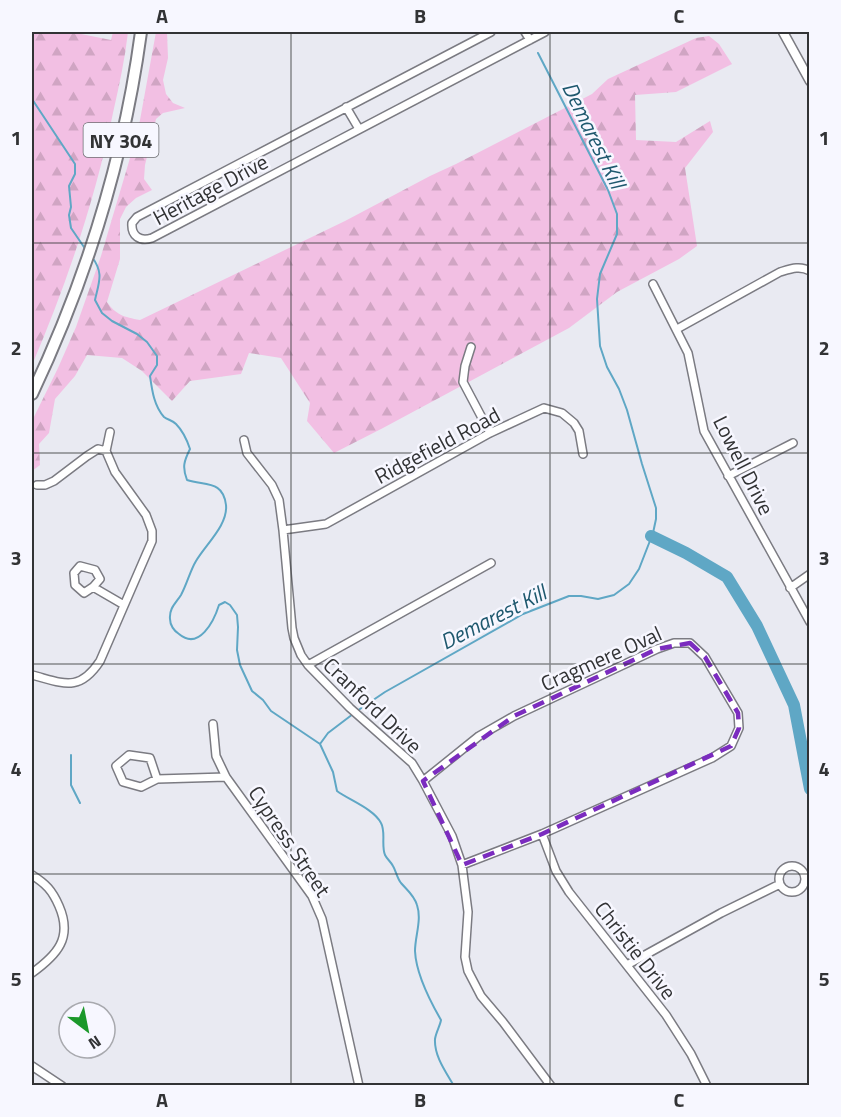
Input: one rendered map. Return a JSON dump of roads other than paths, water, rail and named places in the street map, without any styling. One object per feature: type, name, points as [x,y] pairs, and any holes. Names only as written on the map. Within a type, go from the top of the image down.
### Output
[{"type":"main road","name":"NY 304","points":[[32,394],[86,264],[109,189],[131,93],[141,32]]},
{"type":"street","name":"Heritage Drive","points":[[491,32],[137,216],[132,223],[133,233],[142,240],[154,237],[546,32]]},
{"type":"street","points":[[525,32],[530,40]]},
{"type":"street","points":[[783,32],[810,81]]},
{"type":"street","points":[[346,107],[359,129]]},
{"type":"street","points":[[677,329],[780,272],[794,267],[810,271]]},
{"type":"street","name":"Lowell Drive","points":[[653,284],[688,353],[704,431],[810,622]]},
{"type":"street","points":[[471,348],[463,382],[490,433]]},
{"type":"street","name":"Ridgefield Road","points":[[283,530],[326,524],[490,433],[544,408],[562,413],[574,423],[579,431],[583,454]]},
{"type":"street","points":[[32,675],[66,684],[83,680],[93,672],[100,661],[152,541],[152,531],[146,515],[115,472],[106,451],[110,432]]},
{"type":"street","name":"Cranford Drive","points":[[244,440],[247,453],[272,485],[279,500],[292,628],[301,655],[351,709],[412,763],[423,781],[452,836],[462,865],[468,912],[465,957],[468,972],[481,996],[551,1086]]},
{"type":"street","points":[[728,476],[793,444]]},
{"type":"street","points":[[37,485],[45,485],[54,481],[98,449],[106,451]]},
{"type":"street","points":[[308,665],[491,563]]},
{"type":"street","points":[[790,588],[810,574]]},
{"type":"street","points":[[93,587],[124,605]]},
{"type":"street","name":"Cragmere Oval","points":[[423,781],[479,736],[514,716],[674,643],[690,643],[705,657],[738,713],[739,728],[731,746],[712,758],[542,834],[462,865]]},
{"type":"street","name":"Cypress Street","points":[[213,724],[216,756],[226,777],[312,896],[322,919],[359,1086]]},
{"type":"street","points":[[157,780],[150,758],[129,755],[116,766],[123,782],[141,787],[157,780],[226,777]]},
{"type":"street","name":"Christie Drive","points":[[542,834],[556,871],[565,885],[666,1015],[691,1054],[707,1086]]},
{"type":"street","points":[[32,875],[46,884],[57,901],[64,917],[65,933],[59,949],[47,963],[32,973]]},
{"type":"street","points":[[627,965],[721,913],[780,884]]},
{"type":"street","points":[[32,1066],[62,1086]]},
{"type":"waterway","name":"Demarest Kill","points":[[357,711],[385,692],[523,614],[569,596],[598,599],[614,595],[629,584],[639,569],[653,533],[656,508],[627,410],[600,346],[597,299],[600,274],[617,234],[617,214],[608,190],[538,53]]},
{"type":"waterway","points":[[32,99],[75,164],[75,174],[69,186],[71,207],[69,215],[71,228],[86,250]]},
{"type":"waterway","points":[[92,257],[99,273],[95,300],[102,313],[137,334],[147,342],[157,356],[157,365],[150,376],[153,392],[161,413],[178,427],[188,442],[190,449],[184,468],[187,480],[217,488],[221,491],[226,505],[224,520],[196,561],[172,609],[170,615],[172,626],[186,638],[199,637],[209,626],[219,605],[225,602],[230,605],[237,615],[237,650],[240,665],[252,691],[271,711],[320,744]]},
{"type":"waterway","points":[[651,536],[727,577],[757,626],[794,705],[810,789]]},
{"type":"waterway","name":"Demarest Kill","points":[[320,744],[328,733],[353,714]]},
{"type":"waterway","name":"Demarest Kill","points":[[320,744],[333,772],[337,791],[378,818],[383,830],[385,855],[400,881],[416,901],[419,916],[415,945],[416,960],[424,987],[441,1020],[435,1039],[436,1052],[454,1086]]},
{"type":"waterway","points":[[71,755],[71,785],[80,803]]}]
